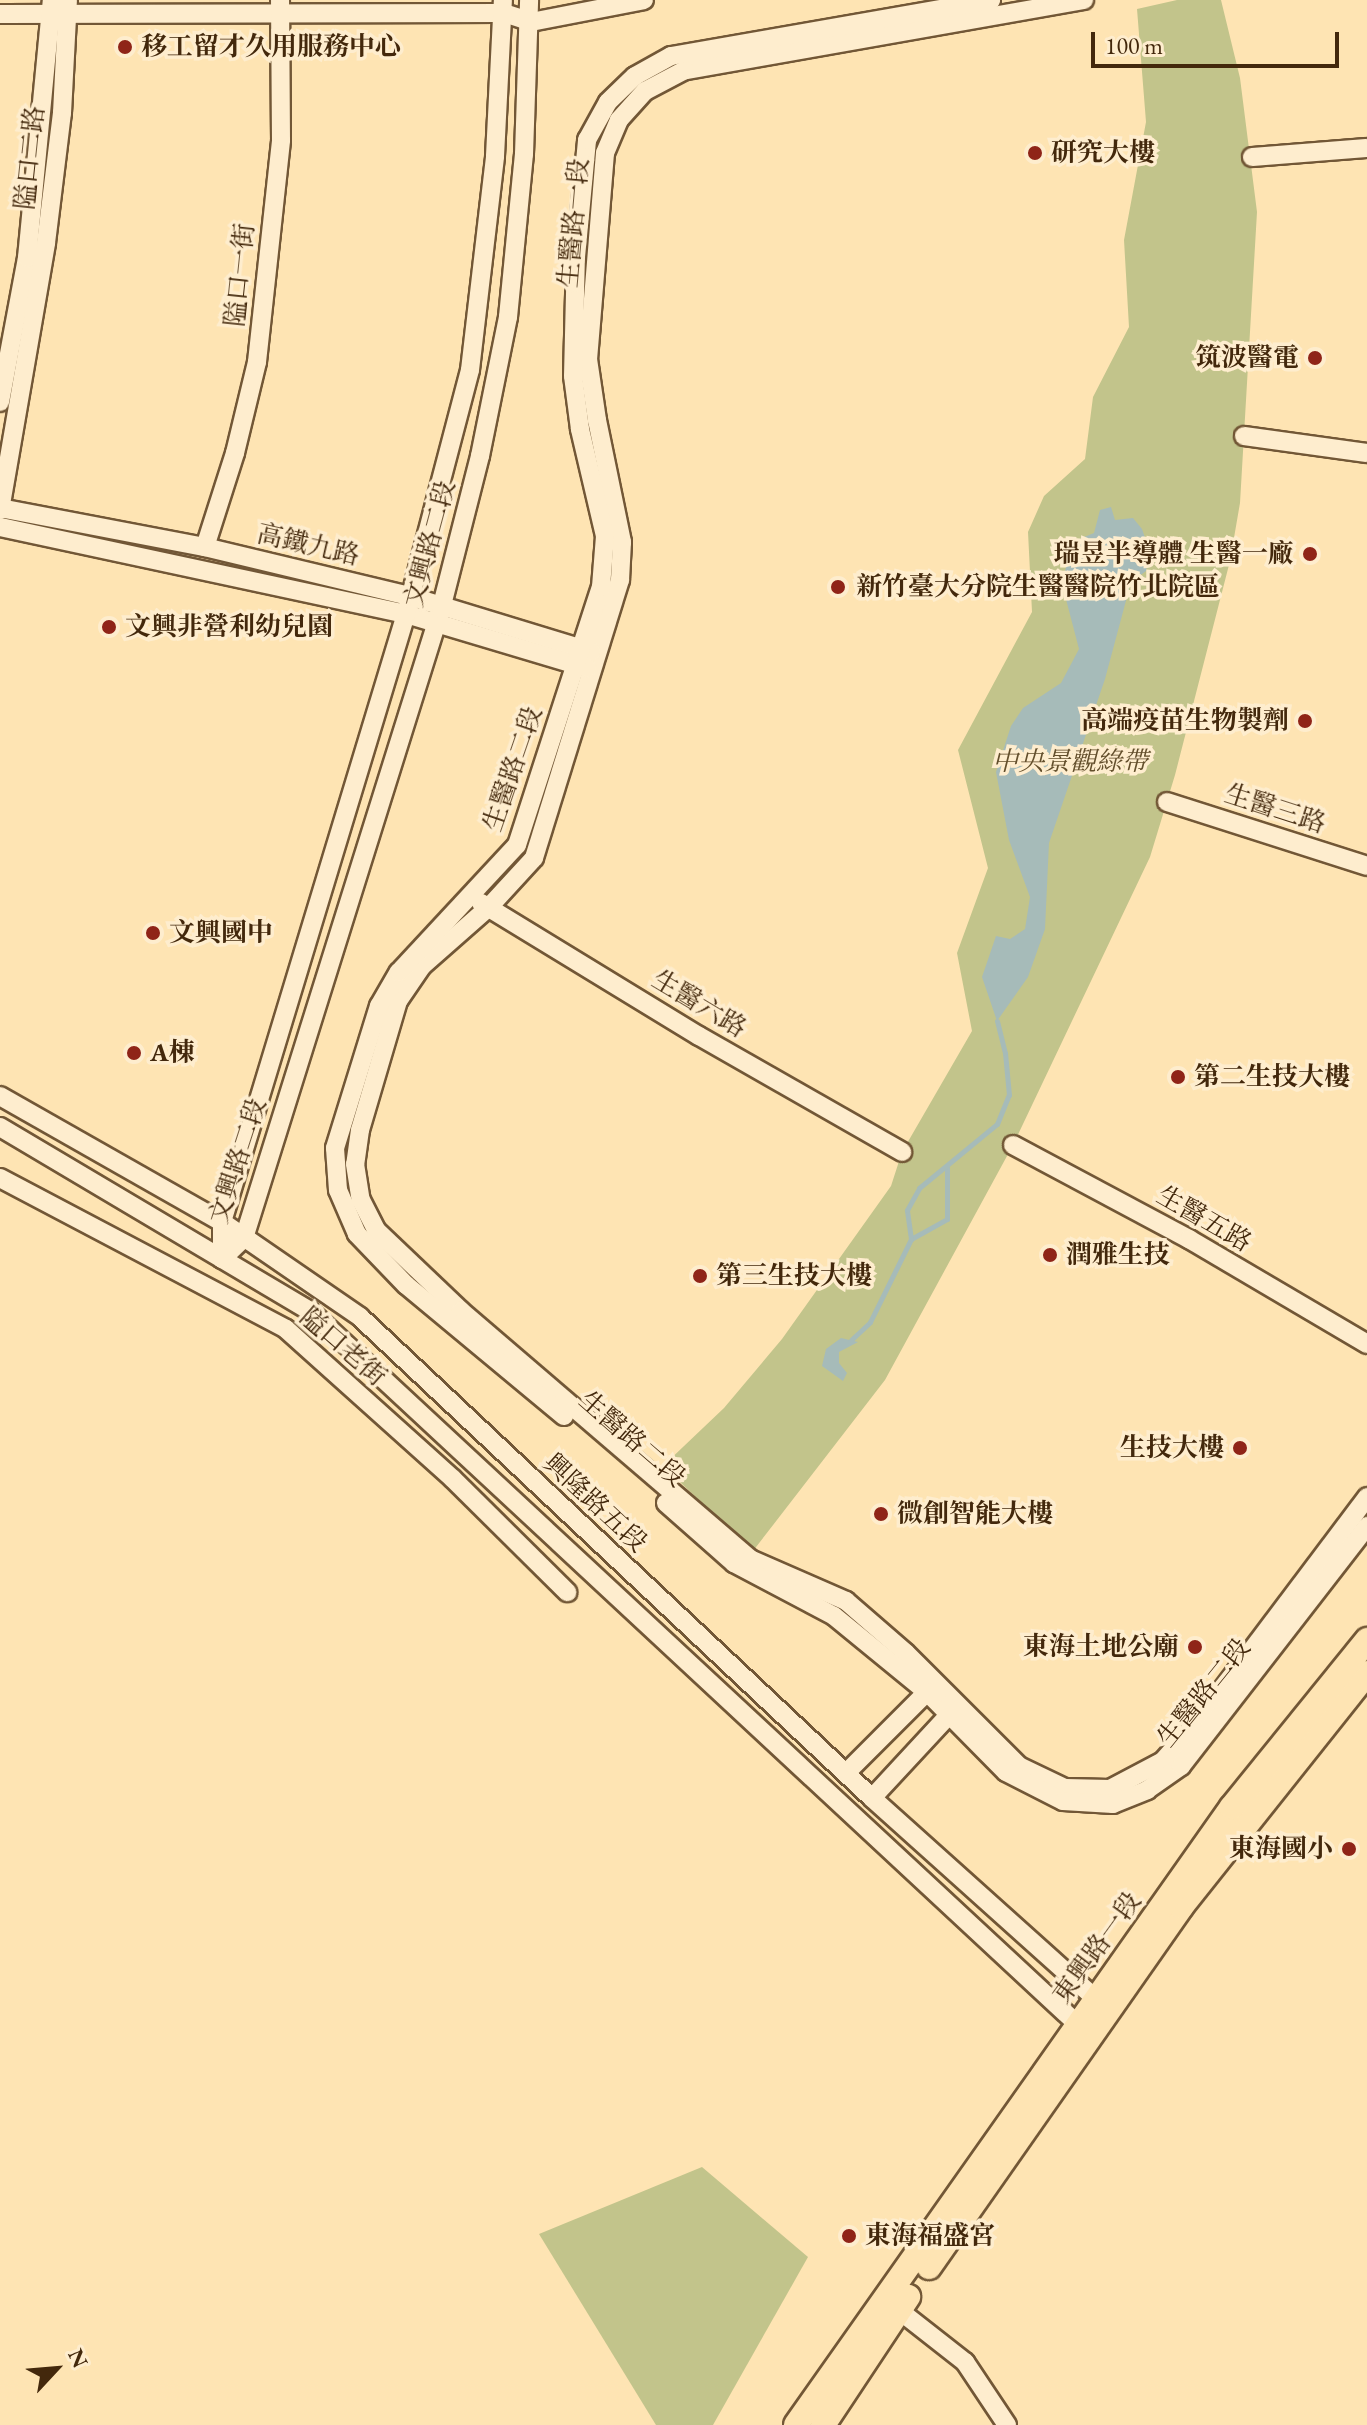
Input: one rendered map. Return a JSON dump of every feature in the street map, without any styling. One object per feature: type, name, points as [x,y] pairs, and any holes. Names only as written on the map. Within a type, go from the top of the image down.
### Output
[{"type":"main road","name":"東興路一段","points":[[1102,2005],[1232,1807],[1367,1640]]},
{"type":"main road","name":"東興路一段","points":[[892,2304],[1102,2005],[1367,1673]]},
{"type":"main road","points":[[796,2425],[892,2304]]},
{"type":"main road","points":[[823,2425],[892,2304]]},
{"type":"street","points":[[0,14],[60,7],[504,6],[529,0]]},
{"type":"street","name":"文興路二段","points":[[222,1259],[244,1238],[438,616],[480,456],[508,317],[524,154],[531,22],[529,0]]},
{"type":"street","points":[[504,6],[531,22],[644,0]]},
{"type":"street","name":"生醫路一段","points":[[959,10],[991,0]]},
{"type":"street","name":"生醫路一段","points":[[587,659],[620,580],[622,542],[588,359],[605,153],[619,120],[645,91],[685,70],[939,12],[1084,0]]},
{"type":"street","name":"文興路二段","points":[[222,1259],[222,1222],[408,605],[470,370],[495,156],[504,6]]},
{"type":"street","name":"隘口二路","points":[[0,402],[27,258],[60,7]]},
{"type":"street","name":"隘口二路","points":[[0,509],[46,243],[62,113],[60,7]]},
{"type":"street","name":"隘口一街","points":[[205,547],[235,453],[257,362],[281,140],[280,7]]},
{"type":"street","points":[[1252,157],[1367,148]]},
{"type":"street","points":[[1244,436],[1367,453]]},
{"type":"street","name":"高鐵九路","points":[[0,509],[205,547],[587,659]]},
{"type":"street","name":"高鐵九路","points":[[0,527],[408,605]]},
{"type":"street","name":"生醫路二段","points":[[587,659],[517,845],[472,897],[422,943],[399,972],[379,1006],[335,1148],[338,1190],[357,1234],[406,1285],[601,1446],[734,1563],[834,1616],[927,1692],[1006,1772],[1063,1801],[1113,1804],[1147,1790],[1181,1766],[1367,1526]]},
{"type":"street","name":"生醫路二段","points":[[587,659],[534,858],[489,907],[422,966],[398,1001],[360,1130],[355,1164],[361,1200],[376,1230],[461,1311],[750,1559],[846,1601],[948,1694],[1019,1766],[1065,1788],[1110,1789],[1163,1761],[1259,1643],[1367,1497]]},
{"type":"street","name":"生醫三路","points":[[1167,802],[1367,866]]},
{"type":"street","name":"生醫六路","points":[[472,897],[699,1036],[902,1152]]},
{"type":"street","name":"興隆路五段","points":[[0,1096],[222,1222],[360,1317],[872,1798],[1102,2005]]},
{"type":"street","points":[[0,1127],[310,1311],[1083,2031]]},
{"type":"street","name":"生醫五路","points":[[1013,1145],[1189,1239],[1367,1344]]},
{"type":"street","name":"隘口老街","points":[[0,1178],[286,1329],[453,1479],[567,1592]]},
{"type":"street","points":[[847,1772],[927,1692],[948,1694],[948,1716],[872,1798]]},
{"type":"street","points":[[892,2304],[965,2362],[1007,2425]]},
{"type":"green space","name":"中央景觀綠帶","points":[[1177,0],[1221,0],[1240,78],[1257,212],[1240,503],[1230,561],[1175,775],[1150,857],[1013,1145],[885,1380],[753,1551],[663,1466],[724,1408],[782,1339],[891,1186],[902,1152],[972,1031],[957,953],[988,868],[958,750],[1032,612],[1028,532],[1044,496],[1085,459],[1093,397],[1129,327],[1124,240],[1146,122],[1137,9]]},
{"type":"green space","points":[[702,2167],[808,2257],[713,2425],[656,2425],[539,2234]]},
{"type":"shaded area","points":[[1111,507],[1115,520],[1133,518],[1142,529],[1150,552],[1146,571],[1131,582],[1105,679],[1049,843],[1045,929],[1028,977],[997,1021],[982,977],[996,936],[1010,939],[1025,929],[1030,897],[1009,840],[996,772],[1011,726],[1023,708],[1061,683],[1079,649],[1062,584],[1072,542],[1094,533],[1100,510]]},
{"type":"shaded area","points":[[841,1338],[858,1342],[839,1352],[839,1363],[847,1373],[843,1381],[822,1366],[826,1349]]},
{"type":"waterway","points":[[851,1340],[870,1322],[911,1239],[907,1210],[919,1188],[997,1124],[1009,1095],[1005,1053],[997,1021]]},
{"type":"waterway","points":[[911,1239],[947,1219],[947,1168]]},
{"type":"place","name":"移工留才久用服務中心","points":[[125,47]]},
{"type":"place","name":"研究大樓","points":[[1035,153]]},
{"type":"place","name":"筑波醫電","points":[[1315,358]]},
{"type":"place","name":"瑞昱半導體 生醫一廠","points":[[1310,554]]},
{"type":"place","name":"新竹臺大分院生醫醫院竹北院區","points":[[838,587]]},
{"type":"place","name":"文興非營利幼兒園","points":[[109,627]]},
{"type":"place","name":"高端疫苗生物製劑","points":[[1305,721]]},
{"type":"place","name":"文興國中","points":[[153,933]]},
{"type":"place","name":"A棟","points":[[134,1053]]},
{"type":"place","name":"第二生技大樓","points":[[1178,1077]]},
{"type":"place","name":"潤雅生技","points":[[1050,1255]]},
{"type":"place","name":"第三生技大樓","points":[[700,1276]]},
{"type":"place","name":"生技大樓","points":[[1240,1448]]},
{"type":"place","name":"微創智能大樓","points":[[881,1514]]},
{"type":"place","name":"東海土地公廟","points":[[1195,1647]]},
{"type":"place","name":"東海國小","points":[[1349,1849]]},
{"type":"place","name":"東海福盛宮","points":[[849,2236]]}]
